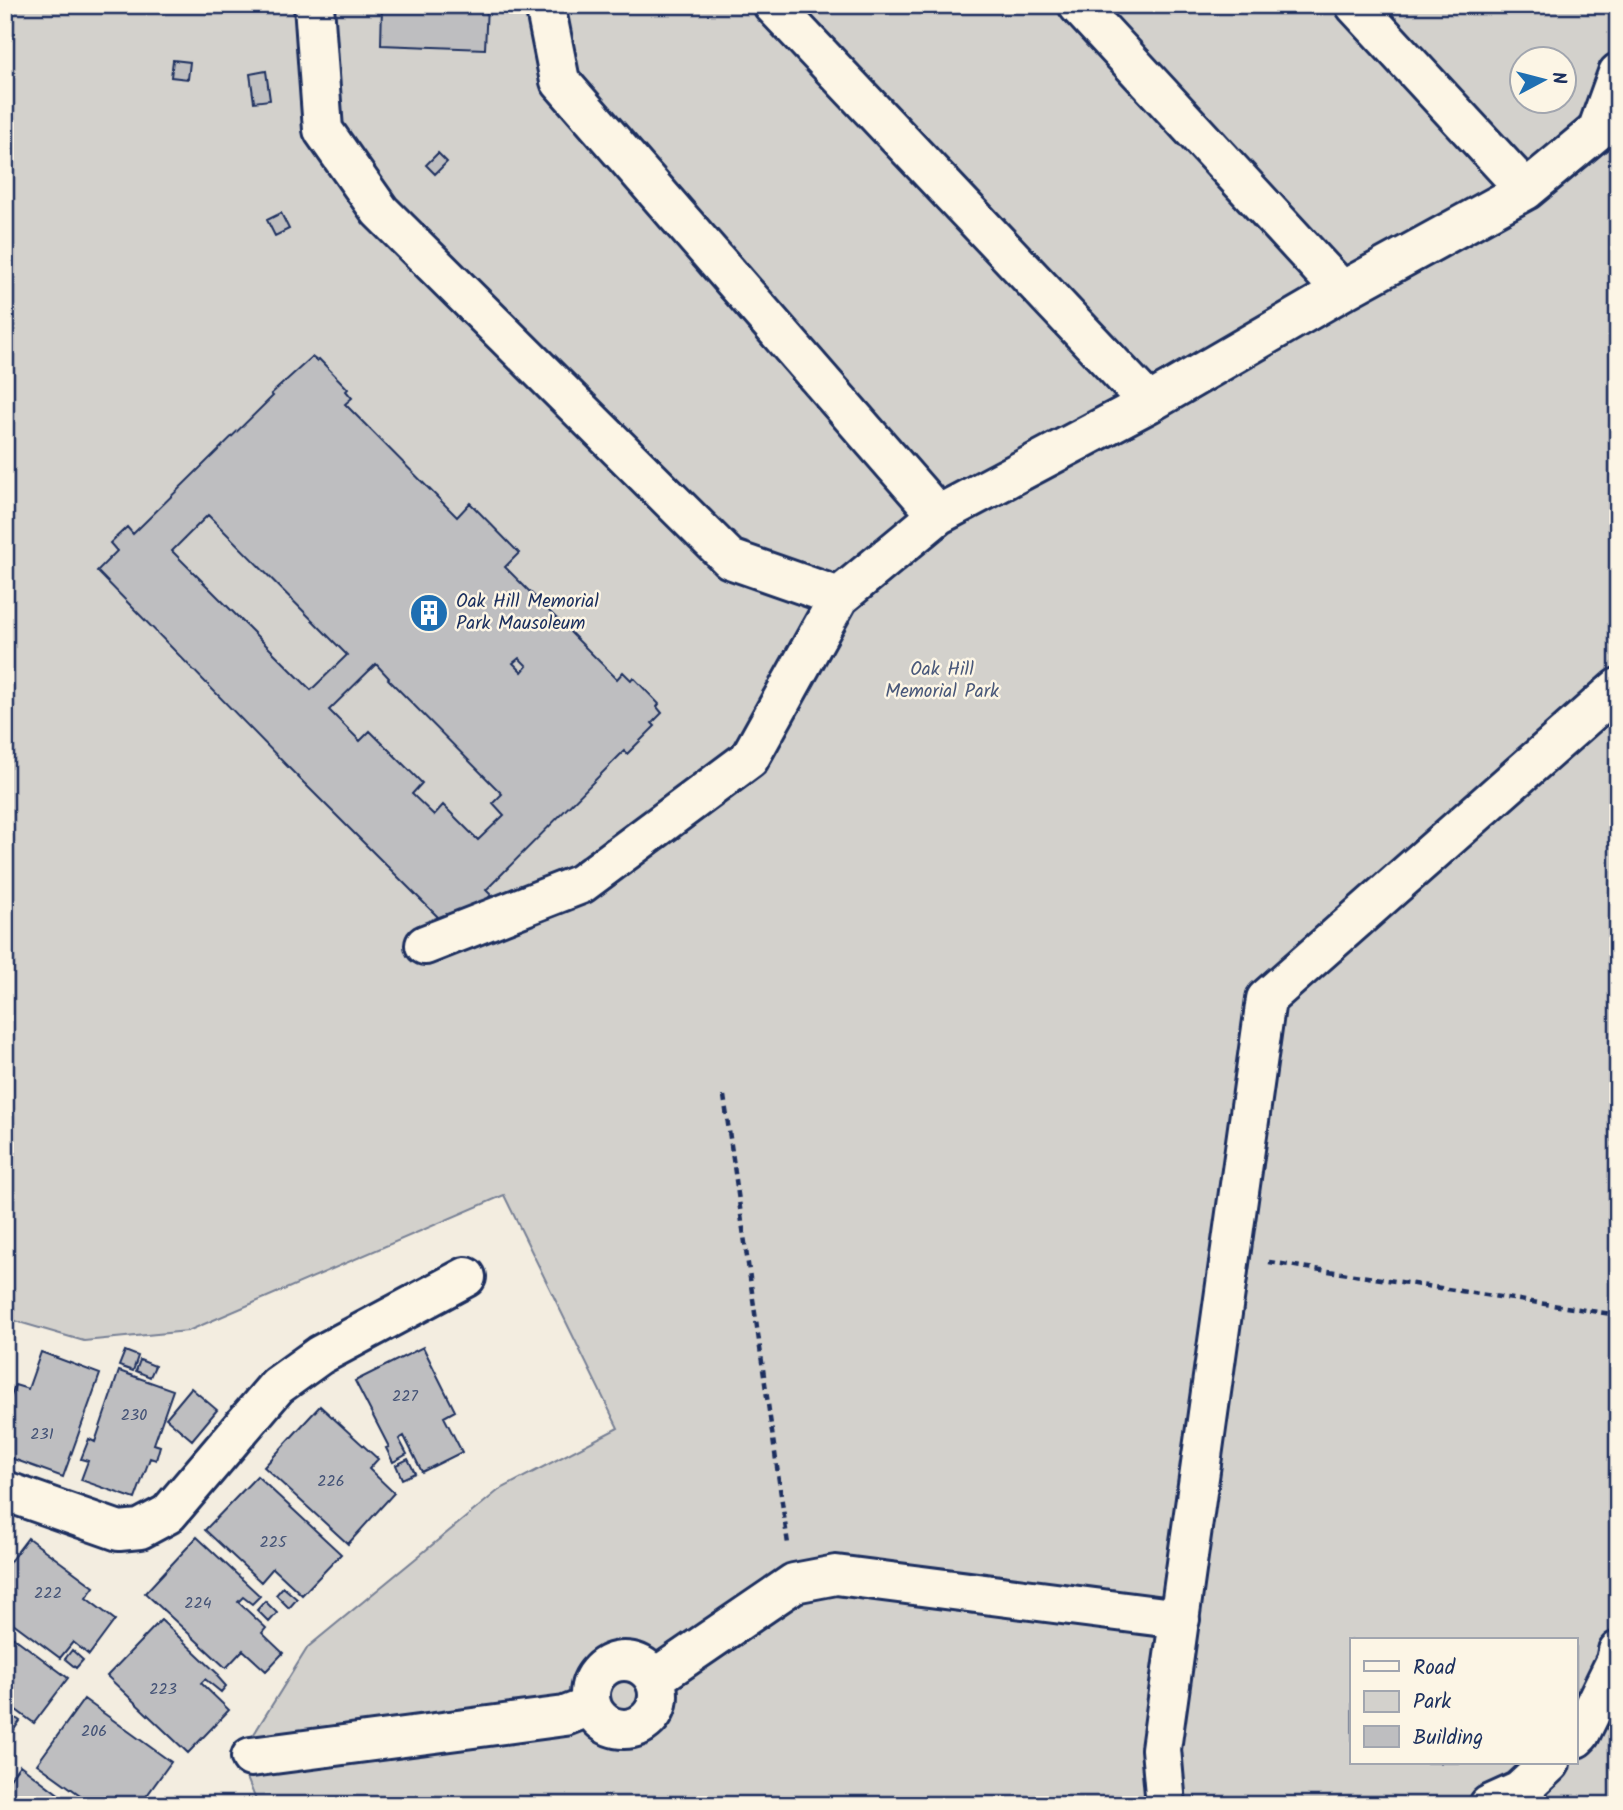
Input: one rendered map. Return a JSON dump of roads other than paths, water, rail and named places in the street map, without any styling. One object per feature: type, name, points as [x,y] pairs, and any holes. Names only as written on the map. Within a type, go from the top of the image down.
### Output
[{"type":"lane","points":[[314,5],[323,130],[380,211],[730,559],[839,597]]},
{"type":"lane","points":[[545,5],[560,81],[938,515]]},
{"type":"lane","points":[[773,5],[1149,403]]},
{"type":"lane","points":[[1078,5],[1342,291]]},
{"type":"lane","points":[[1355,5],[1526,190]]},
{"type":"lane","points":[[425,945],[581,884],[749,760],[839,597],[938,515],[1149,403],[1342,291],[1526,190],[1597,131],[1618,73]]},
{"type":"lane","points":[[1166,1805],[1161,1749],[1266,999],[1618,688]]},
{"type":"lane","points":[[5,1491],[120,1531],[140,1529],[168,1514],[277,1386],[320,1354],[466,1277]]},
{"type":"lane","points":[[655,1678],[794,1583],[836,1575],[1180,1619]]},
{"type":"lane","points":[[1578,1734],[1616,1661],[1618,1651]]},
{"type":"lane","points":[[619,1660],[640,1664],[655,1678],[659,1696],[653,1714],[639,1727],[620,1729],[602,1722],[591,1706],[590,1686],[601,1668],[619,1660]]},
{"type":"lane","points":[[251,1757],[565,1716],[591,1706]]},
{"type":"lane","points":[[1513,1800],[1549,1764]]},
{"type":"place","name":"Oak Hill Memorial Park Mausoleum","points":[[429,613]]},
{"type":"park label","name":"Oak Hill Memorial Park","points":[[942,681]]}]
